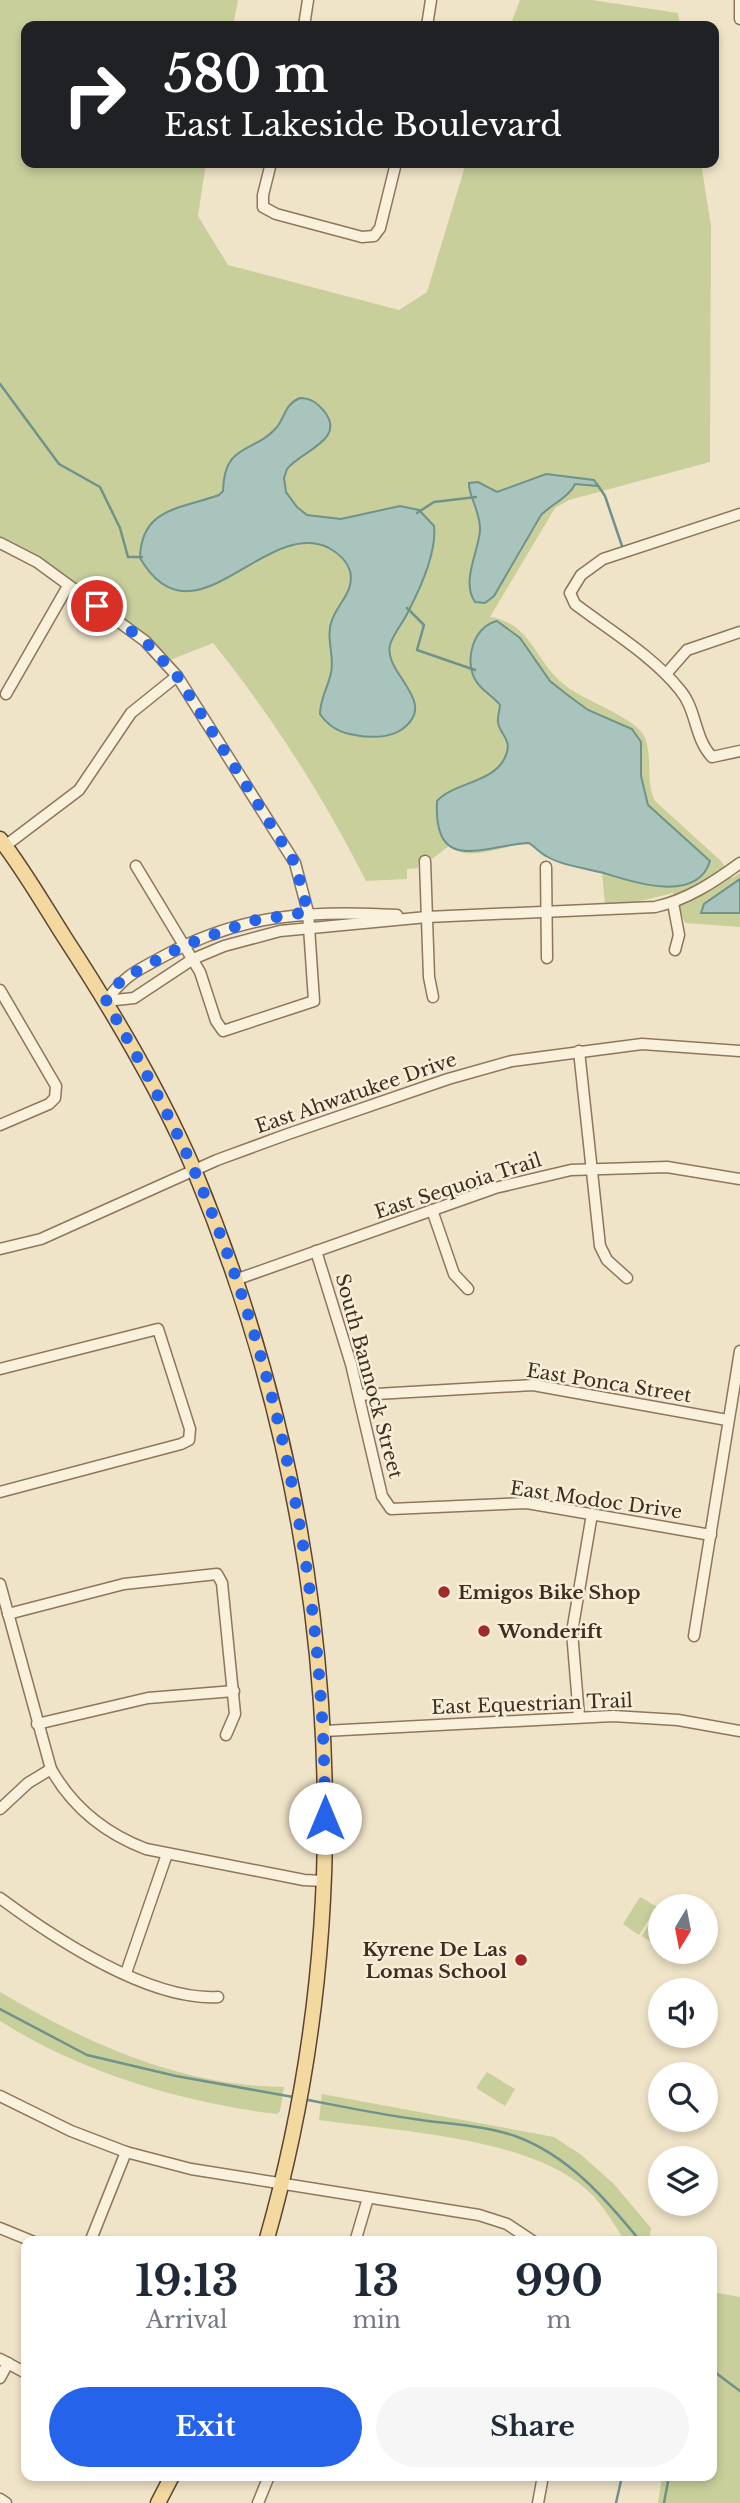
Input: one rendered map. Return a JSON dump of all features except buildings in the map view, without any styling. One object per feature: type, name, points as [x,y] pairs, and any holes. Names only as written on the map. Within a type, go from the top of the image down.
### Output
[{"type":"main road","points":[[3,842],[106,1001],[160,1098],[194,1171],[258,1349],[297,1508],[314,1623],[324,1731],[324,1881],[303,2081],[282,2184],[268,2236]]},
{"type":"main road","points":[[158,2503],[169,2481]]},
{"type":"street","points":[[305,21],[308,0]]},
{"type":"street","points":[[428,21],[431,0]]},
{"type":"street","points":[[740,0],[740,19]]},
{"type":"street","points":[[270,168],[263,207],[276,215],[362,237],[374,236],[380,228],[395,168]]},
{"type":"street","points":[[740,514],[603,559],[581,575],[570,593],[575,604],[666,674],[693,708],[703,748],[712,757],[740,751]]},
{"type":"street","points":[[0,542],[37,562],[145,641],[177,676],[295,863],[308,912],[314,1001],[223,1031],[216,1021],[189,952],[136,866]]},
{"type":"street","points":[[6,694],[68,586]]},
{"type":"street","points":[[666,674],[687,650],[740,632]]},
{"type":"street","points":[[3,842],[79,790],[131,713],[177,676]]},
{"type":"street","points":[[425,861],[433,997]]},
{"type":"street","points":[[106,1001],[134,998],[189,952],[255,936],[427,917],[617,911],[677,901],[740,863]]},
{"type":"street","points":[[546,867],[547,958]]},
{"type":"street","points":[[675,950],[679,935],[677,901]]},
{"type":"street","points":[[106,1001],[122,979],[189,952],[251,921],[308,912],[427,917]]},
{"type":"street","points":[[0,990],[56,1086],[55,1098],[49,1104],[0,1125]]},
{"type":"street","name":"East Ahwatukee Drive","points":[[0,1249],[41,1239],[194,1171],[288,1134],[448,1079],[512,1061],[642,1044],[740,1051]]},
{"type":"street","points":[[579,1051],[600,1246],[607,1260],[626,1278]]},
{"type":"street","name":"East Sequoia Trail","points":[[235,1280],[432,1210],[534,1178],[593,1168],[667,1167],[740,1179]]},
{"type":"street","points":[[432,1210],[454,1274],[468,1289]]},
{"type":"street","name":"South Bannock Street","points":[[316,1251],[359,1395],[382,1496],[391,1509]]},
{"type":"street","points":[[0,1369],[158,1329],[190,1429],[189,1440],[0,1492]]},
{"type":"street","points":[[694,1636],[740,1351]]},
{"type":"street","name":"East Ponca Street","points":[[359,1395],[533,1385],[727,1420]]},
{"type":"street","name":"East Modoc Drive","points":[[391,1509],[517,1503],[711,1535]]},
{"type":"street","points":[[579,1717],[572,1632],[592,1514]]},
{"type":"street","points":[[8,1614],[124,1584],[216,1574],[222,1583],[234,1691],[235,1714],[226,1735]]},
{"type":"street","points":[[0,1584],[51,1769],[63,1791],[81,1812],[128,1842],[167,1854],[304,1880],[324,1881]]},
{"type":"street","points":[[37,1724],[148,1698],[234,1691]]},
{"type":"street","name":"East Equestrian Trail","points":[[324,1731],[579,1717],[649,1717],[740,1731]]},
{"type":"street","points":[[0,1809],[28,1783],[51,1769]]},
{"type":"street","points":[[126,1973],[167,1854]]},
{"type":"street","points":[[0,1898],[74,1948],[126,1973],[165,1990],[197,1998],[218,1997]]},
{"type":"street","points":[[0,2096],[71,2131],[126,2152],[191,2169],[480,2215],[507,2224],[525,2236]]},
{"type":"street","points":[[92,2236],[126,2152]]},
{"type":"street","points":[[357,2236],[368,2198]]},
{"type":"street","points":[[0,2228],[21,2237]]},
{"type":"street","points":[[0,2378],[4,2361],[21,2370]]},
{"type":"street","points":[[258,2503],[267,2481]]},
{"type":"street","points":[[538,2503],[542,2481]]},
{"type":"street","points":[[0,2499],[6,2503]]},
{"type":"green space","points":[[0,0],[238,0],[234,21],[21,21],[21,168],[205,168],[198,216],[228,265],[399,310],[427,292],[464,168],[702,168],[711,226],[710,462],[569,500],[555,508],[490,617],[504,621],[524,635],[566,686],[622,717],[640,731],[649,753],[650,786],[655,801],[721,861],[732,878],[740,873],[740,927],[685,923],[673,893],[632,903],[605,904],[602,873],[548,858],[529,843],[477,853],[457,851],[449,846],[432,859],[419,860],[418,868],[407,869],[407,879],[366,881],[296,758],[213,643],[165,662],[145,641],[0,543]]},
{"type":"green space","points":[[520,0],[592,0],[678,13],[679,21],[512,21]]},
{"type":"green space","points":[[640,1897],[648,1902],[648,1921],[639,1935],[623,1924]]},
{"type":"green space","points":[[648,1926],[648,1940],[642,1936]]},
{"type":"green space","points":[[0,1992],[66,2028],[136,2058],[208,2079],[284,2087],[280,2111],[277,2114],[241,2109],[169,2093],[64,2056],[0,2021]]},
{"type":"green space","points":[[487,2072],[515,2089],[505,2106],[476,2088]]},
{"type":"green space","points":[[322,2094],[554,2137],[580,2154],[613,2183],[651,2228],[650,2236],[622,2236],[587,2190],[562,2172],[531,2158],[460,2139],[319,2120]]},
{"type":"green space","points":[[717,2293],[740,2297],[740,2503],[658,2503],[661,2481],[717,2481]]},
{"type":"water","points":[[295,400],[311,400],[324,411],[330,421],[330,430],[320,444],[287,469],[284,478],[286,492],[297,507],[307,515],[341,519],[400,506],[419,510],[434,526],[433,548],[427,570],[390,645],[394,667],[413,698],[415,709],[412,719],[391,735],[366,737],[344,733],[320,714],[332,666],[330,626],[348,591],[351,578],[347,564],[336,552],[305,543],[280,549],[207,587],[183,591],[161,583],[140,558],[147,529],[155,520],[177,508],[219,495],[223,491],[225,475],[234,456],[268,435],[277,427]]},
{"type":"water","points":[[546,474],[594,480],[598,486],[575,484],[565,496],[541,515],[494,596],[485,603],[475,602],[471,594],[470,577],[480,524],[469,483],[478,482],[497,492]]},
{"type":"water","points":[[497,621],[520,638],[550,681],[588,710],[632,729],[641,742],[641,776],[648,805],[710,861],[703,874],[692,882],[678,886],[646,884],[560,862],[544,855],[529,843],[465,851],[452,848],[443,839],[438,824],[437,801],[454,789],[495,770],[507,752],[507,743],[498,722],[500,705],[478,685],[471,663],[477,637],[489,624]]},
{"type":"water","points":[[740,879],[740,913],[701,913],[704,904]]},
{"type":"waterway","points":[[0,384],[59,464],[100,487],[120,528],[128,557],[142,557]]},
{"type":"waterway","points":[[597,484],[605,496],[623,549]]},
{"type":"waterway","points":[[417,513],[434,502],[476,497]]},
{"type":"waterway","points":[[407,608],[424,625],[417,650],[475,670]]},
{"type":"waterway","points":[[0,2009],[87,2055],[176,2076],[293,2097]]},
{"type":"waterway","points":[[303,2099],[400,2117],[478,2127],[515,2136],[552,2155],[585,2180],[636,2236]]},
{"type":"waterway","points":[[717,2374],[740,2391]]},
{"type":"waterway","points":[[616,2503],[621,2481]]},
{"type":"waterway","points":[[664,2503],[668,2481]]},
{"type":"place","name":"Emigos Bike Shop","points":[[444,1592]]},
{"type":"place","name":"Wonderift","points":[[484,1631]]},
{"type":"place","name":"Kyrene De Las Lomas School","points":[[521,1960]]},
{"type":"route","points":[[97,606],[145,641],[177,676],[295,863],[304,890],[308,912],[251,921],[220,930],[185,945],[122,979],[106,1001],[160,1098],[194,1171],[235,1280],[271,1398],[297,1508],[314,1623],[324,1714],[325,1818]]}]
